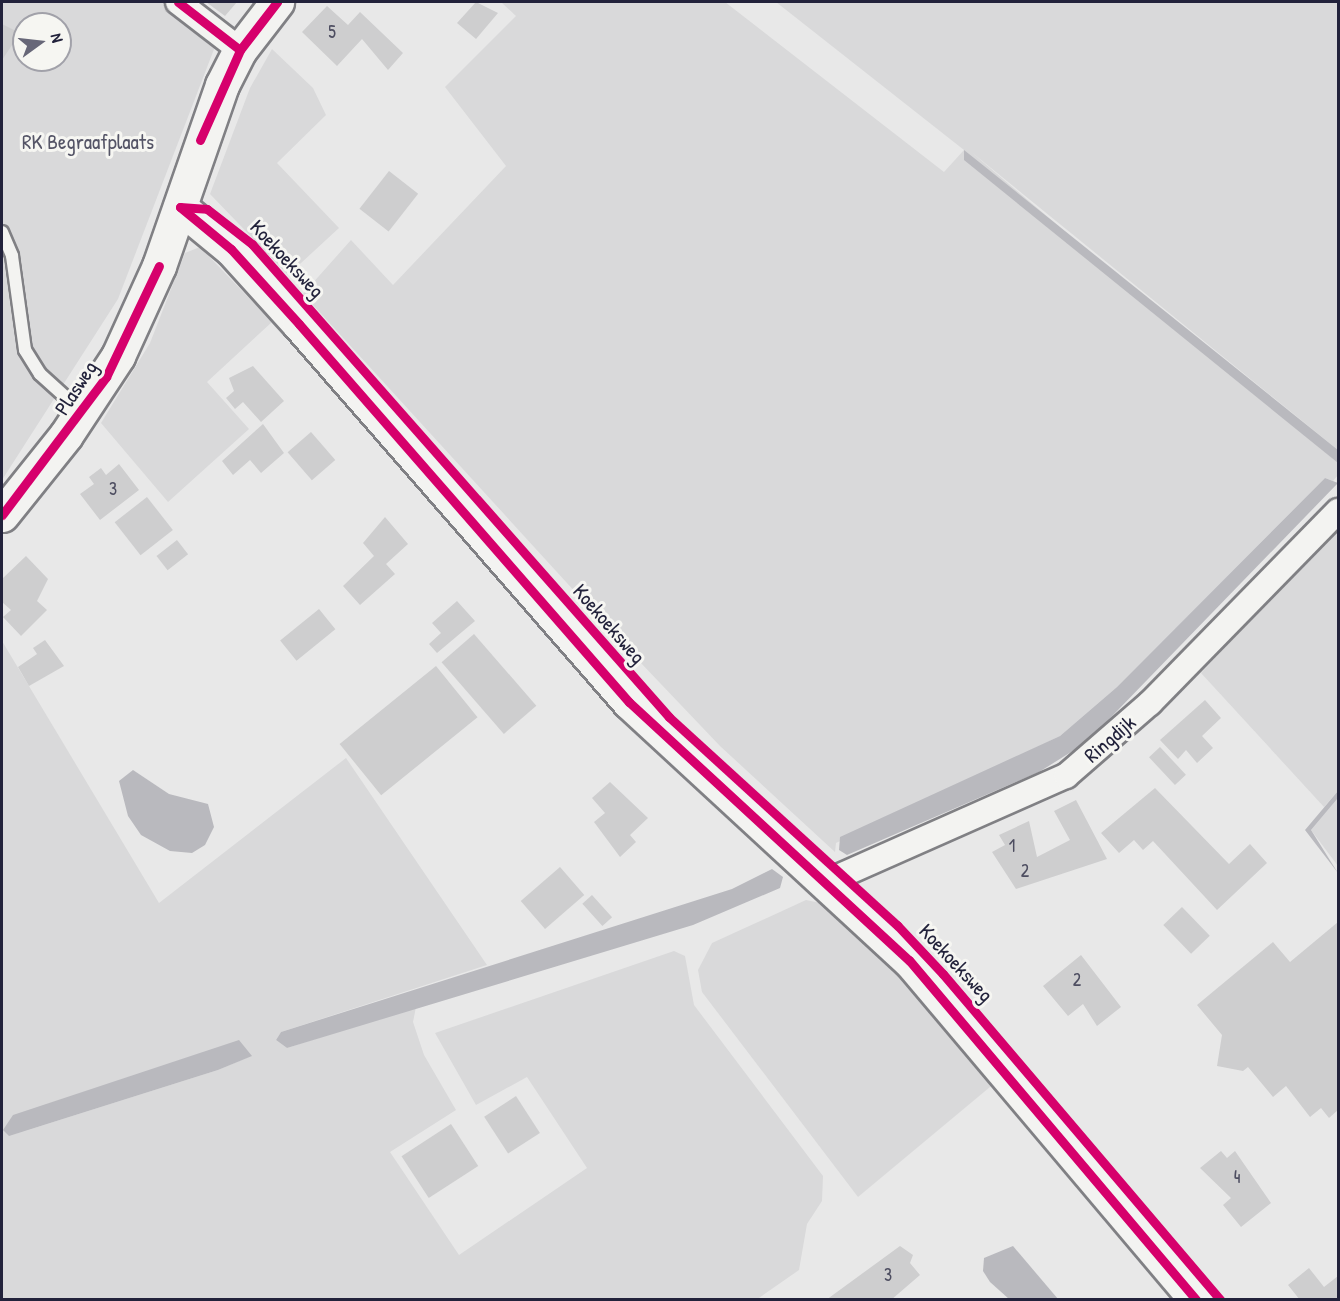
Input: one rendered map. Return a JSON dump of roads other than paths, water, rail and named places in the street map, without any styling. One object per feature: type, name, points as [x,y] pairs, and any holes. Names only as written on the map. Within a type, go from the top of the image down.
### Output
[{"type":"street","points":[[178,2],[240,50]]},
{"type":"street","name":"Plasweg","points":[[2,515],[83,412],[128,336],[180,207],[200,140],[240,50],[277,2]]},
{"type":"street","name":"Koekoeksweg","points":[[180,207],[231,249],[629,702],[909,960],[1196,1299]]},
{"type":"street","name":"Ringdijk","points":[[824,883],[1042,790],[1074,770],[1150,703],[1338,511]]},
{"type":"lane","points":[[2,232],[12,256],[25,350],[40,374],[83,412]]},
{"type":"park label","name":"RK Begraafplaats","points":[[88,142]]}]
